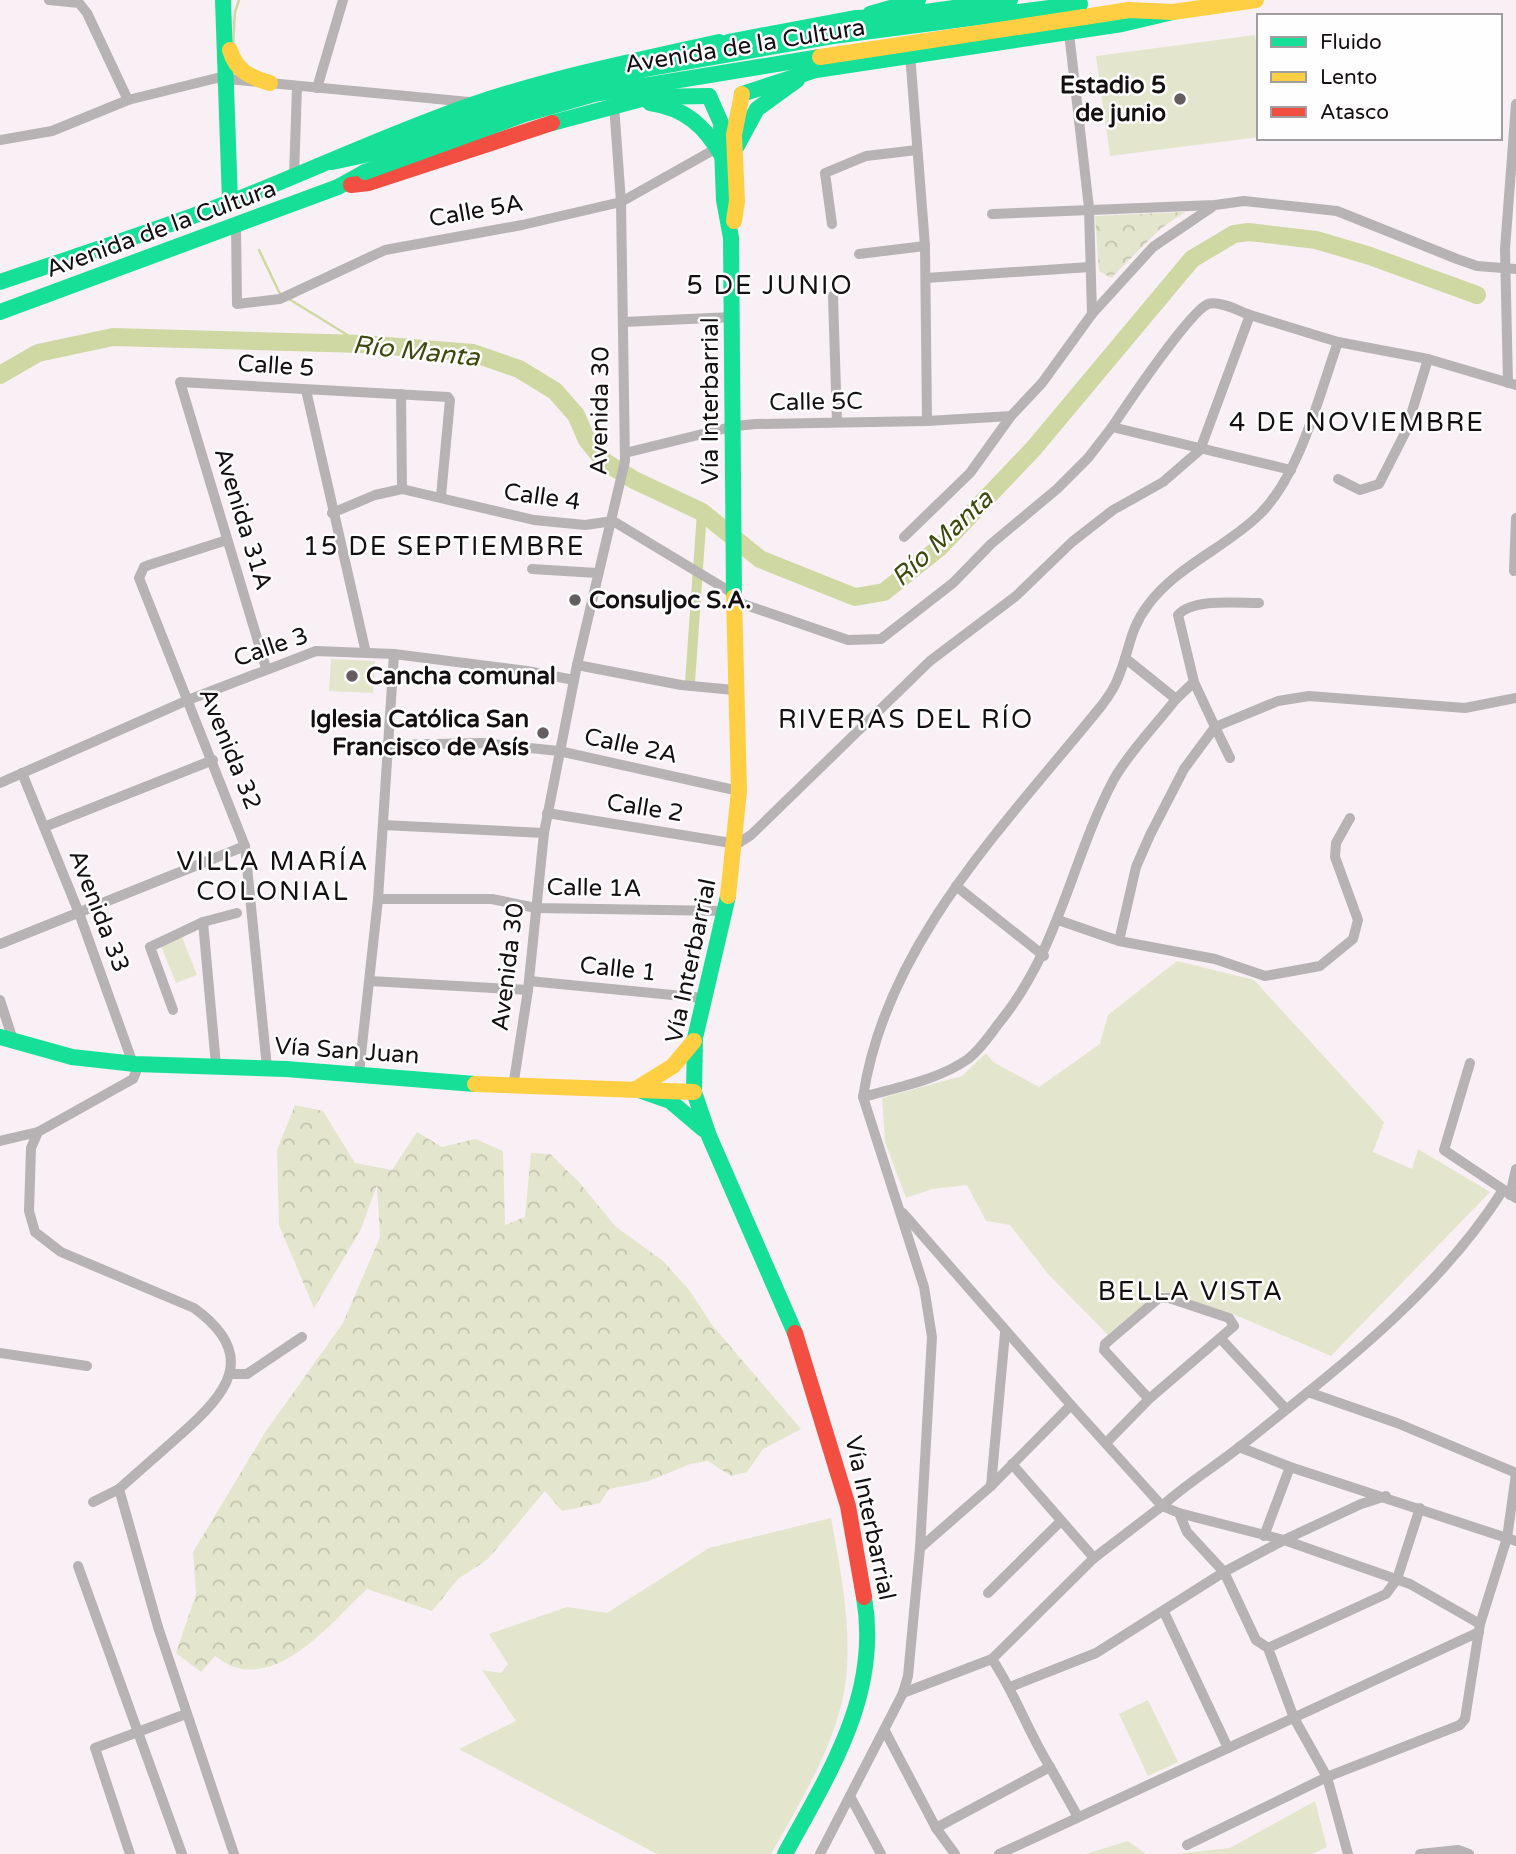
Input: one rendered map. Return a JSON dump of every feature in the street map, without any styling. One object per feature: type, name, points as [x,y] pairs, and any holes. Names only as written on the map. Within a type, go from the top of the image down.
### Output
[{"type":"main road","points":[[223,0],[230,202]]},
{"type":"main road","points":[[855,18],[918,0]]},
{"type":"main road","name":"Avenida de la Cultura","points":[[0,282],[230,202],[332,162],[361,146],[478,103],[592,71],[723,42],[855,18],[890,17],[1010,0]]},
{"type":"main road","name":"Avenida de la Cultura","points":[[742,94],[816,70],[909,54],[1069,33],[1173,12],[1256,0]]},
{"type":"main road","name":"Avenida de la Cultura","points":[[332,162],[358,159],[481,114],[586,82],[731,51],[1086,7],[1173,12]]},
{"type":"main road","name":"Avenida de la Cultura","points":[[0,312],[338,187],[365,172],[526,114],[594,94],[1086,7]]},
{"type":"main road","points":[[225,30],[236,66],[252,78],[270,83]]},
{"type":"main road","points":[[723,42],[745,51],[753,68],[752,78],[742,94],[726,100],[709,96],[697,83],[695,65],[703,50],[723,42]]},
{"type":"main road","points":[[617,104],[648,103],[678,108],[699,121],[725,153],[757,109],[771,97],[816,70]]},
{"type":"main road","name":"Avenida de la Cultura","points":[[338,187],[369,183],[617,104],[678,93],[709,96]]},
{"type":"main road","name":"Vía Interbarrial","points":[[725,153],[742,94]]},
{"type":"main road","name":"Vía Interbarrial","points":[[709,96],[721,123],[725,153],[724,200],[731,238],[734,690],[739,791],[737,844],[726,911],[695,1038],[694,1091],[709,1136],[803,1350],[848,1506],[868,1618],[869,1651],[856,1716],[841,1751],[785,1854]]},
{"type":"main road","points":[[636,1089],[673,1066],[695,1038]]},
{"type":"main road","name":"Vía San Juan","points":[[6,1039],[72,1056],[135,1065],[179,1068],[216,1065],[359,1073],[513,1087],[694,1091]]},
{"type":"main road","points":[[636,1089],[670,1101],[709,1136]]},
{"type":"street","points":[[49,0],[79,3],[87,13],[128,100]]},
{"type":"street","points":[[317,88],[342,0]]},
{"type":"street","points":[[1069,33],[1089,208],[1092,314]]},
{"type":"street","points":[[909,54],[925,246],[927,421]]},
{"type":"street","points":[[0,140],[52,131],[128,100],[187,84],[227,78],[478,103]]},
{"type":"street","points":[[294,177],[297,87]]},
{"type":"street","name":"Avenida 30","points":[[513,1087],[529,986],[547,813],[597,573],[614,516],[625,457],[617,104]]},
{"type":"street","points":[[1512,384],[1507,357],[1506,287],[1511,269],[1516,104]]},
{"type":"street","points":[[832,224],[823,178],[825,173],[866,156],[917,150]]},
{"type":"street","name":"Calle 5A","points":[[236,226],[237,304],[281,299],[385,250],[522,225],[621,202],[725,153]]},
{"type":"street","points":[[992,214],[1215,205],[1244,201],[1337,211],[1477,266],[1511,269]]},
{"type":"street","points":[[904,537],[970,473],[1011,416],[1042,383],[1092,314],[1153,247],[1174,230],[1215,205]]},
{"type":"street","points":[[859,254],[925,246]]},
{"type":"street","points":[[926,278],[1090,267]]},
{"type":"street","points":[[833,296],[837,422]]},
{"type":"street","name":"Calle 4","points":[[332,513],[375,495],[402,489],[441,496],[534,520],[585,525],[614,516],[693,573],[734,594],[848,640],[881,639],[944,590],[991,544],[1058,489],[1088,458],[1160,359],[1203,307],[1215,303],[1338,342],[1429,359],[1512,384]]},
{"type":"street","points":[[737,844],[764,824],[930,661],[1016,597],[1082,534],[1113,510],[1163,482],[1200,450],[1250,315]]},
{"type":"street","points":[[623,322],[733,317]]},
{"type":"street","points":[[820,1854],[903,1693],[908,1676],[920,1548],[932,1337],[924,1287],[863,1097],[867,1067],[889,1006],[914,954],[956,886],[1102,705],[1118,680],[1132,628],[1150,602],[1185,569],[1259,515],[1291,470],[1338,342]]},
{"type":"street","points":[[1338,479],[1360,490],[1379,484],[1406,431],[1429,359]]},
{"type":"street","name":"Calle 5","points":[[180,382],[446,396],[450,400],[441,496]]},
{"type":"street","name":"Avenida 31A","points":[[180,382],[266,668]]},
{"type":"street","points":[[306,390],[366,653]]},
{"type":"street","points":[[401,394],[402,489]]},
{"type":"street","name":"Calle 5C","points":[[625,457],[734,426],[1011,416]]},
{"type":"street","points":[[1112,427],[1291,470]]},
{"type":"street","points":[[1514,571],[1516,518]]},
{"type":"street","name":"Avenida 32","points":[[227,540],[144,567],[139,578],[245,846],[267,1068]]},
{"type":"street","points":[[532,569],[597,573]]},
{"type":"street","points":[[1230,758],[1194,682],[1178,615],[1183,610],[1214,602],[1259,603]]},
{"type":"street","name":"Calle 3","points":[[0,783],[188,700],[316,651],[394,654],[527,671],[574,680]]},
{"type":"street","points":[[359,1073],[378,899],[394,654]]},
{"type":"street","points":[[1125,658],[1176,699]]},
{"type":"street","points":[[577,665],[681,685],[734,690]]},
{"type":"street","points":[[863,1097],[936,1076],[970,1058],[1010,1011],[1044,956],[1086,838],[1116,776],[1176,699],[1194,682]]},
{"type":"street","points":[[1119,941],[1136,867],[1150,835],[1184,769],[1215,727],[1278,701],[1309,696],[1465,708],[1516,698]]},
{"type":"street","name":"Calle 2A","points":[[387,745],[482,743],[559,751],[739,791]]},
{"type":"street","points":[[44,827],[213,760]]},
{"type":"street","name":"Avenida 33","points":[[22,773],[79,913],[135,1065]]},
{"type":"street","name":"Calle 2","points":[[547,813],[737,844]]},
{"type":"street","points":[[1058,920],[1119,941],[1215,959],[1265,976],[1320,966],[1353,939],[1358,920],[1335,857],[1336,843],[1350,818]]},
{"type":"street","points":[[383,825],[544,833]]},
{"type":"street","points":[[0,944],[245,846]]},
{"type":"street","points":[[956,886],[1044,956]]},
{"type":"street","name":"Calle 1A","points":[[378,899],[492,899],[536,908],[726,911]]},
{"type":"street","points":[[173,1010],[150,947],[202,922],[237,913]]},
{"type":"street","points":[[202,922],[216,1065]]},
{"type":"street","name":"Calle 1","points":[[370,981],[529,986],[703,998]]},
{"type":"street","points":[[0,1000],[6,1039]]},
{"type":"street","points":[[1470,1063],[1444,1150],[1510,1194]]},
{"type":"street","points":[[0,1141],[38,1132],[133,1079],[135,1065]]},
{"type":"street","points":[[38,1132],[31,1148],[29,1211],[35,1232],[61,1252],[194,1308],[211,1321],[226,1339],[232,1359],[231,1374],[207,1412],[119,1489],[93,1502]]},
{"type":"street","points":[[903,1693],[992,1659],[1094,1558],[1308,1392],[1412,1300],[1510,1194],[1516,1169]]},
{"type":"street","points":[[900,1209],[1005,1333],[1107,1442],[1162,1506],[1179,1513],[1284,1540],[1396,1579],[1479,1628]]},
{"type":"street","points":[[1107,1442],[1149,1399],[1234,1326],[1229,1318],[1169,1298],[1156,1300],[1104,1348],[1149,1399]]},
{"type":"street","points":[[991,1486],[1005,1333]]},
{"type":"street","points":[[231,1374],[247,1374],[302,1337]]},
{"type":"street","points":[[1221,1339],[1286,1409]]},
{"type":"street","points":[[0,1353],[87,1366]]},
{"type":"street","points":[[1187,1845],[1327,1777],[1460,1725],[1465,1719],[1479,1628],[1511,1539],[1516,1474],[1397,1423],[1308,1392]]},
{"type":"street","points":[[920,1548],[991,1486],[1071,1405]]},
{"type":"street","points":[[1239,1447],[1290,1467],[1386,1496],[1511,1539]]},
{"type":"street","points":[[1012,1464],[1094,1558]]},
{"type":"street","points":[[1264,1536],[1290,1467]]},
{"type":"street","points":[[119,1489],[186,1714],[234,1854]]},
{"type":"street","points":[[1010,1687],[1096,1653],[1224,1572],[1284,1540],[1386,1496]]},
{"type":"street","points":[[1268,1648],[1386,1594],[1396,1579],[1420,1508]]},
{"type":"street","points":[[1179,1513],[1188,1532],[1224,1572],[1256,1640],[1268,1648],[1294,1718],[1327,1777],[1348,1854]]},
{"type":"street","points":[[988,1593],[1061,1521]]},
{"type":"street","points":[[78,1566],[182,1854]]},
{"type":"street","points":[[1164,1612],[1228,1748]]},
{"type":"street","points":[[999,1854],[1294,1718],[1479,1628]]},
{"type":"street","points":[[992,1659],[1010,1687],[1033,1739],[1078,1817]]},
{"type":"street","points":[[130,1854],[94,1753],[98,1745],[186,1714]]},
{"type":"street","points":[[885,1731],[936,1828],[955,1854]]},
{"type":"street","points":[[936,1828],[1050,1767]]},
{"type":"street","points":[[850,1796],[881,1854]]},
{"type":"street","points":[[1420,1854],[1458,1850],[1469,1854]]},
{"type":"green space","name":"Estadio 5 de junio","points":[[1255,35],[1257,137],[1110,156],[1096,56]]},
{"type":"green space","points":[[1185,212],[1160,229],[1111,278],[1099,271],[1095,216]]},
{"type":"green space","name":"Cancha comunal","points":[[331,659],[375,661],[373,693],[329,691]]},
{"type":"green space","points":[[182,937],[197,975],[176,983],[161,946]]},
{"type":"green space","points":[[1177,961],[1254,980],[1384,1122],[1373,1152],[1412,1169],[1418,1149],[1490,1192],[1331,1356],[1233,1314],[1160,1291],[1108,1335],[1048,1274],[1010,1225],[986,1221],[967,1185],[932,1189],[906,1198],[885,1142],[882,1098],[962,1076],[986,1053],[993,1062],[1039,1087],[1100,1044],[1108,1015]]},
{"type":"green space","points":[[295,1105],[323,1111],[355,1163],[392,1170],[417,1132],[442,1147],[475,1139],[503,1151],[505,1225],[525,1217],[531,1153],[550,1154],[578,1181],[616,1227],[663,1261],[690,1291],[712,1325],[801,1429],[763,1449],[747,1472],[731,1476],[708,1461],[690,1464],[649,1481],[609,1489],[600,1503],[562,1511],[545,1491],[488,1559],[458,1579],[432,1611],[367,1589],[307,1645],[272,1666],[253,1669],[234,1667],[215,1656],[201,1672],[176,1653],[196,1594],[193,1552],[266,1431],[343,1323],[380,1237],[377,1185],[361,1229],[314,1308],[279,1225],[277,1150]]},
{"type":"green space","points":[[831,1518],[846,1611],[848,1648],[844,1691],[838,1716],[820,1764],[771,1854],[657,1854],[459,1749],[516,1721],[482,1670],[501,1673],[508,1664],[489,1634],[567,1607],[607,1613],[709,1548]]},
{"type":"green space","points":[[1148,1700],[1178,1762],[1148,1776],[1119,1714]]},
{"type":"green space","points":[[1315,1801],[1327,1847],[1312,1854],[1176,1854],[1230,1848]]},
{"type":"green space","points":[[1128,1841],[1146,1854],[1086,1854]]},
{"type":"waterway","points":[[233,45],[235,12],[239,0]]},
{"type":"waterway","name":"Río Manta","points":[[0,375],[38,353],[113,337],[362,344],[473,353],[519,369],[555,391],[576,415],[587,440],[605,462],[634,480],[702,512],[760,559],[855,597],[884,592],[939,548],[1034,448],[1192,259],[1234,234],[1249,232],[1316,240],[1370,256],[1477,295]]},
{"type":"waterway","points":[[259,250],[280,294]]},
{"type":"waterway","points":[[289,299],[362,344]]},
{"type":"waterway","points":[[690,682],[702,512]]},
{"type":"traffic: fast","points":[[223,0],[230,202]]},
{"type":"traffic: fast","points":[[870,14],[918,0]]},
{"type":"traffic: fast","points":[[728,42],[855,18],[890,17],[1010,0]]},
{"type":"traffic: fast","points":[[332,162],[374,153],[552,92],[650,68],[833,36],[1080,4]]},
{"type":"traffic: fast","points":[[742,94],[816,70],[1122,24],[1173,12]]},
{"type":"traffic: fast","points":[[0,282],[216,208],[389,136],[477,103],[567,77],[719,42]]},
{"type":"traffic: fast","points":[[365,172],[525,114],[594,94],[820,57]]},
{"type":"traffic: fast","points":[[737,146],[757,109],[797,80]]},
{"type":"traffic: fast","points":[[709,96],[721,123],[724,200],[731,238],[734,597]]},
{"type":"traffic: fast","points":[[552,123],[649,97],[709,96]]},
{"type":"traffic: fast","points":[[650,103],[674,109],[693,120],[722,156]]},
{"type":"traffic: fast","points":[[0,312],[338,187],[365,172]]},
{"type":"traffic: fast","points":[[728,896],[695,1038],[694,1092],[709,1136],[795,1333]]},
{"type":"traffic: fast","points":[[0,1037],[72,1057],[135,1064],[286,1069],[475,1084]]},
{"type":"traffic: fast","points":[[636,1089],[670,1101],[703,1129]]},
{"type":"traffic: fast","points":[[785,1854],[834,1763],[858,1700],[865,1667],[867,1633],[864,1597]]},
{"type":"traffic: slow","points":[[1084,17],[1129,10],[1173,12],[1256,0]]},
{"type":"traffic: slow","points":[[820,57],[1084,17]]},
{"type":"traffic: slow","points":[[230,50],[240,68],[270,83]]},
{"type":"traffic: slow","points":[[734,221],[737,201],[734,135],[742,94]]},
{"type":"traffic: slow","points":[[728,896],[739,791],[734,597]]},
{"type":"traffic: slow","points":[[636,1089],[673,1066],[694,1041]]},
{"type":"traffic: slow","points":[[475,1084],[694,1092]]},
{"type":"traffic: jam","points":[[351,185],[369,183],[552,123]]},
{"type":"traffic: jam","points":[[795,1333],[848,1506],[864,1597]]},
{"type":"place","name":"Estadio 5 de junio","points":[[1180,99]]},
{"type":"place","name":"Consuljoc S.A.","points":[[575,600]]},
{"type":"place","name":"Cancha comunal","points":[[352,676]]},
{"type":"place","name":"Iglesia Católica San Francisco de Asís","points":[[543,733]]},
{"type":"district","name":"5 DE JUNIO","points":[[770,285]]},
{"type":"district","name":"4 DE NOVIEMBRE","points":[[1357,422]]},
{"type":"district","name":"15 DE SEPTIEMBRE","points":[[444,546]]},
{"type":"district","name":"RIVERAS DEL RÍO","points":[[906,719]]},
{"type":"district","name":"VILLA MARÍA COLONIAL","points":[[273,876]]},
{"type":"district","name":"BELLA VISTA","points":[[1191,1291]]}]
